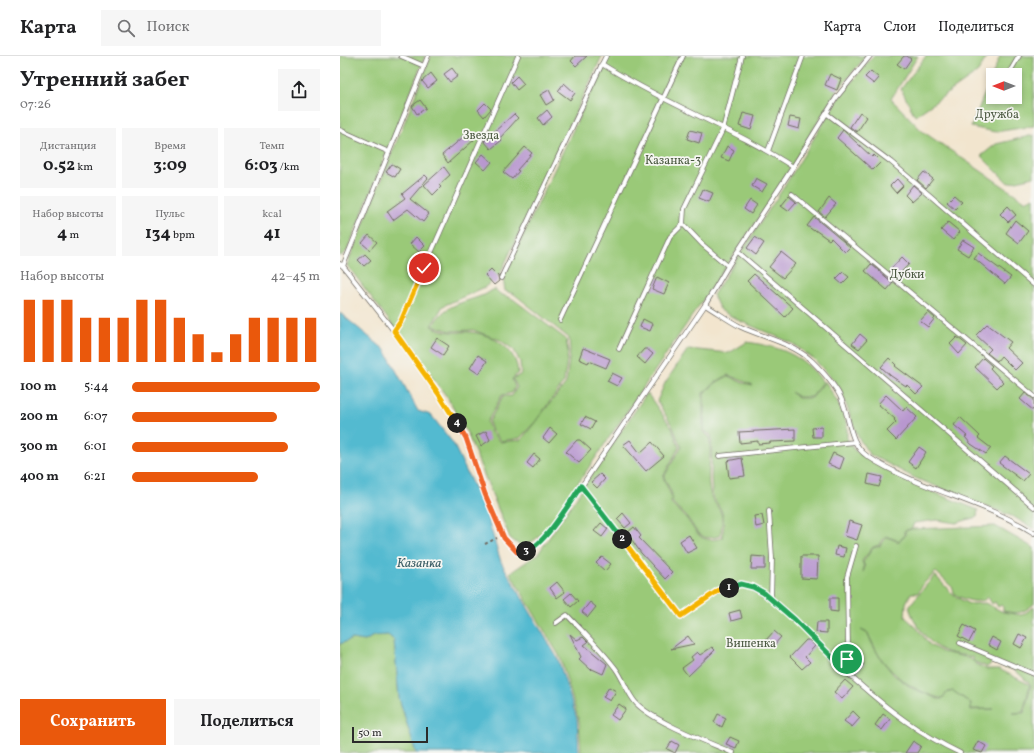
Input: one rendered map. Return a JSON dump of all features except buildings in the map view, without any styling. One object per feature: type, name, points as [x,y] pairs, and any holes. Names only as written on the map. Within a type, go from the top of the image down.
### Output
[{"type":"lane","points":[[402,56],[424,66]]},
{"type":"lane","points":[[428,56],[342,265],[394,331],[438,393],[466,438],[485,494],[504,538],[517,552],[532,549],[553,528],[705,305],[728,266],[794,168],[836,98],[870,56]]},
{"type":"lane","points":[[394,331],[401,321],[518,56]]},
{"type":"lane","points":[[500,278],[606,56]]},
{"type":"lane","points":[[560,320],[682,56]]},
{"type":"lane","points":[[619,349],[670,237],[683,224],[684,209],[724,129],[742,56]]},
{"type":"lane","points":[[768,151],[802,56]]},
{"type":"lane","points":[[1012,68],[1019,56]]},
{"type":"lane","points":[[602,64],[662,99],[768,151],[794,168]]},
{"type":"lane","points":[[826,113],[891,162],[1034,285]]},
{"type":"lane","points":[[340,130],[389,152]]},
{"type":"lane","points":[[792,194],[1034,396]]},
{"type":"lane","points":[[683,224],[703,245],[728,266]]},
{"type":"lane","points":[[738,252],[1034,507]]},
{"type":"lane","points":[[705,305],[741,326],[788,345],[811,361],[834,386],[841,398],[855,442],[866,455],[915,481],[953,497],[995,511],[1012,519],[1034,533]]},
{"type":"lane","points":[[719,456],[855,442]]},
{"type":"lane","points":[[581,486],[681,616],[719,590],[741,584],[753,587],[771,599],[856,681],[920,732],[960,753]]},
{"type":"lane","points":[[769,511],[772,558],[771,599]]},
{"type":"lane","points":[[841,666],[847,659],[847,577],[849,565],[856,546]]},
{"type":"lane","points":[[556,623],[567,615],[616,669],[629,693],[637,704],[646,711],[685,733],[733,753]]},
{"type":"lane","points":[[960,643],[1034,674]]},
{"type":"path","points":[[485,544],[497,538]]},
{"type":"green space","points":[[340,56],[425,56],[347,251],[340,257]]},
{"type":"green space","name":"Казанка-3","points":[[431,56],[602,56],[500,274],[485,287],[443,306],[431,326],[447,331],[479,333],[487,336],[502,344],[513,357],[517,364],[518,373],[512,379],[515,387],[512,393],[502,395],[487,422],[491,432],[500,442],[521,440],[566,383],[570,352],[569,338],[514,294],[505,291],[503,278],[608,56],[866,56],[834,95],[771,200],[549,526],[536,539],[522,547],[510,538],[467,433],[447,397],[347,265]]},
{"type":"green space","name":"Дубки","points":[[873,56],[918,56],[891,99],[922,131],[1025,201],[1034,197],[1034,529],[1014,517],[915,478],[869,454],[858,437],[840,388],[815,360],[792,343],[740,321],[720,310],[713,295],[784,187],[838,99]]},
{"type":"green space","points":[[926,56],[987,56],[978,72],[915,116],[901,89]]},
{"type":"green space","name":"Дружба","points":[[1000,56],[1034,56],[1034,126],[995,132],[971,127],[986,90],[986,104],[1022,104],[1022,68],[995,68]]},
{"type":"green space","points":[[1034,135],[1034,177],[1008,183],[981,156],[996,144]]},
{"type":"green space","points":[[495,289],[500,294],[513,299],[566,339],[568,352],[564,382],[535,422],[520,438],[501,441],[492,431],[489,422],[503,396],[512,396],[517,387],[513,379],[521,374],[520,362],[514,350],[500,340],[473,330],[451,331],[433,326],[442,313],[448,309],[460,303],[485,295]]},
{"type":"green space","name":"Вишенка","points":[[747,342],[770,346],[790,353],[815,372],[823,382],[812,397],[798,397],[791,392],[798,398],[812,398],[825,381],[837,401],[847,424],[847,438],[854,450],[913,484],[978,510],[977,517],[956,523],[937,520],[914,523],[912,528],[904,531],[904,536],[899,541],[886,536],[879,545],[873,547],[862,561],[864,567],[863,572],[865,567],[863,562],[873,548],[880,546],[887,537],[899,542],[905,536],[905,531],[912,529],[995,526],[1034,548],[1034,604],[1026,610],[1017,613],[1003,611],[1003,607],[1001,605],[998,607],[995,602],[992,604],[988,597],[981,601],[967,600],[954,594],[953,588],[936,572],[924,583],[918,593],[911,593],[906,603],[905,617],[916,627],[930,645],[942,652],[970,658],[973,661],[973,657],[949,652],[937,647],[921,631],[913,618],[909,606],[935,575],[953,595],[969,604],[985,603],[1003,612],[1022,615],[1034,607],[1034,753],[581,753],[579,721],[560,657],[510,573],[538,554],[647,393],[672,428],[679,447],[663,477],[671,495],[671,503],[685,517],[697,533],[700,536],[709,539],[722,538],[724,526],[723,515],[712,494],[711,435],[704,431],[704,393],[717,382],[728,376],[743,383],[753,385],[728,375],[716,382],[703,393],[703,432],[709,436],[710,443],[709,489],[712,498],[721,512],[722,519],[720,536],[707,538],[696,531],[686,516],[672,502],[672,494],[664,477],[681,447],[673,427],[657,401],[665,383],[688,349],[729,353]],"holes":[[[877,653],[906,683],[929,695],[942,698],[947,692],[953,691],[947,693],[942,699],[938,699],[912,688],[894,675]],[[973,661],[987,667],[993,662],[1016,671],[1031,685],[1024,713],[1012,713],[1023,712],[1030,685],[999,669],[987,669]],[[953,691],[971,703],[971,709],[994,709],[971,710],[970,703]]]},
{"type":"green space","points":[[388,635],[394,640],[399,698],[416,753],[340,753],[340,644],[352,639],[365,641],[373,636]]},
{"type":"water","name":"Казанка","points":[[340,313],[385,350],[418,411],[431,415],[453,443],[486,513],[501,562],[558,659],[577,719],[579,753],[416,753],[399,698],[394,640],[388,635],[373,636],[365,641],[352,639],[340,644]]},
{"type":"route","points":[[424,268],[401,321],[394,331],[438,393],[466,438],[485,494],[504,538],[517,552],[532,549],[553,528],[581,486],[681,616],[719,590],[741,584],[753,587],[764,593],[795,620],[841,666],[847,659]]},
{"type":"park label","name":"Звезда","points":[[481,135]]}]
